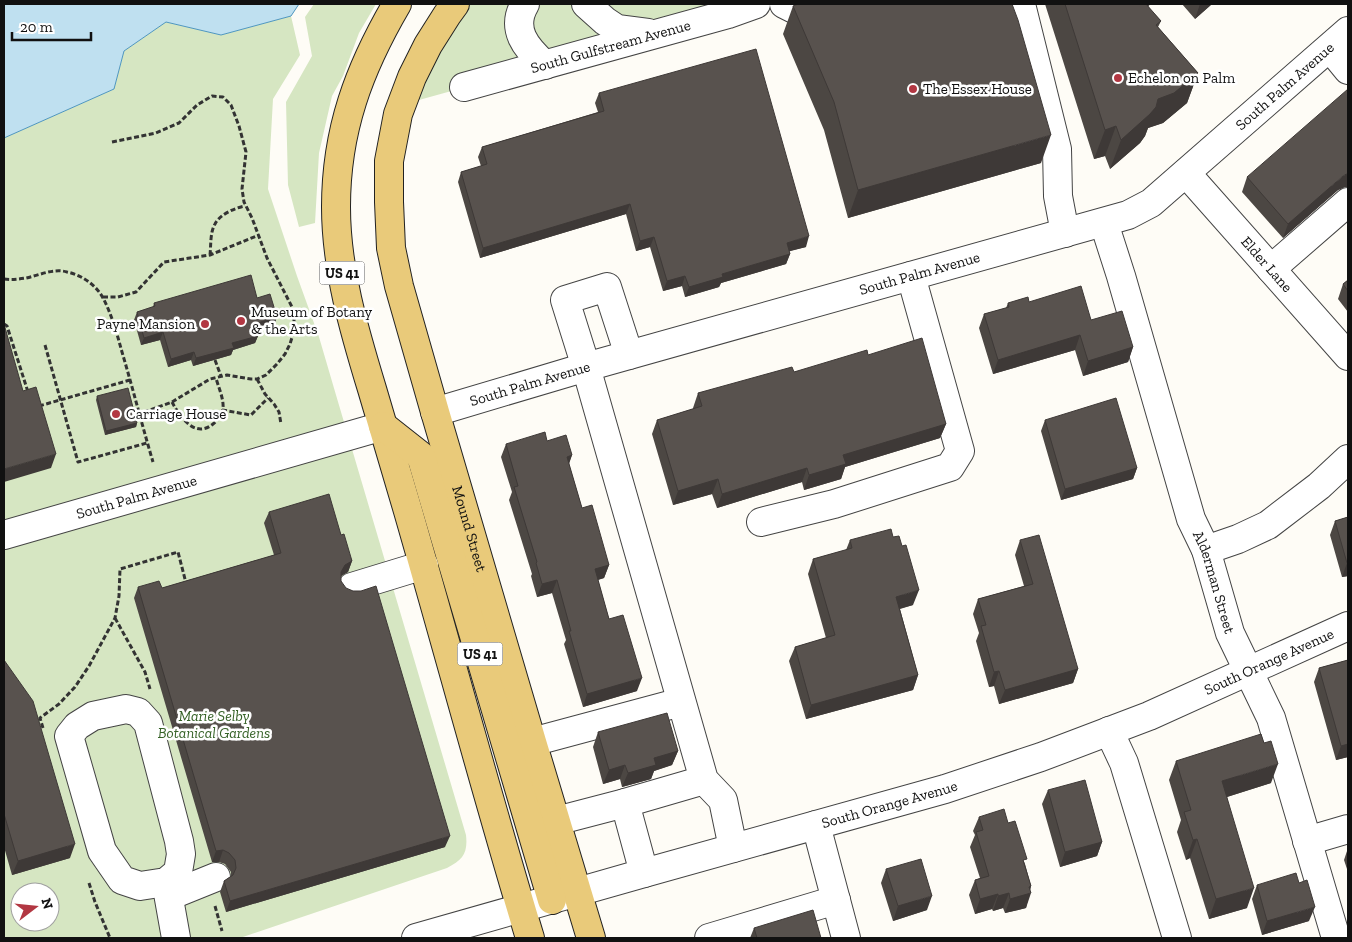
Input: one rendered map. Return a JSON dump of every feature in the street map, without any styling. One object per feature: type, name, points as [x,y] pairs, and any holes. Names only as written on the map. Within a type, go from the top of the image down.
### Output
[{"type":"main road","name":"US 41","points":[[397,4],[380,32],[360,75],[347,117],[338,164],[336,206],[340,262],[358,345],[424,565],[530,938]]},
{"type":"main road","name":"Mound Street","points":[[455,4],[428,44],[412,77],[398,114],[389,162],[391,248],[399,286],[556,821],[565,896],[591,938]]},
{"type":"main road","name":"US 41","points":[[383,426],[421,456],[565,896]]},
{"type":"street","points":[[525,4],[520,12],[520,32],[524,42],[544,65]]},
{"type":"street","points":[[586,4],[605,22],[617,29],[656,34]]},
{"type":"street","name":"South Gulfstream Avenue","points":[[464,87],[728,14],[756,4]]},
{"type":"street","points":[[784,4],[798,11],[826,8],[835,4]]},
{"type":"street","points":[[1021,4],[1058,149],[1058,196],[1065,233]]},
{"type":"street","points":[[1339,39],[1348,70]]},
{"type":"street","name":"South Palm Avenue","points":[[436,412],[586,367],[1128,215],[1151,203],[1339,39]]},
{"type":"street","name":"Elder Lane","points":[[1186,173],[1348,356]]},
{"type":"street","points":[[1271,269],[1348,202]]},
{"type":"street","name":"Alderman Street","points":[[1104,223],[1122,276],[1191,519],[1206,550],[1230,633],[1271,718],[1307,841],[1339,928]]},
{"type":"street","points":[[761,522],[834,504],[950,467],[960,451],[911,276]]},
{"type":"street","points":[[629,355],[607,287],[565,300],[586,367],[704,780],[722,800],[733,848]]},
{"type":"street","name":"South Palm Avenue","points":[[4,535],[383,426]]},
{"type":"street","points":[[1206,550],[1238,539],[1268,525],[1319,486],[1348,459]]},
{"type":"street","points":[[352,587],[424,565]]},
{"type":"street","name":"South Orange Avenue","points":[[416,938],[944,790],[1041,757],[1149,716],[1348,626]]},
{"type":"street","points":[[532,742],[681,702]]},
{"type":"street","points":[[176,938],[168,889],[178,872],[181,854],[148,724],[138,712],[126,709],[93,716],[77,726],[69,736],[102,850],[122,880],[140,886],[168,889],[216,877]]},
{"type":"street","points":[[1109,732],[1124,763],[1177,938]]},
{"type":"street","points":[[556,821],[704,780]]},
{"type":"street","points":[[625,803],[644,873]]},
{"type":"street","points":[[816,825],[846,938]]},
{"type":"street","points":[[1307,841],[1348,829]]},
{"type":"street","points":[[708,938],[836,900]]},
{"type":"path","points":[[112,142],[156,133],[179,123],[197,105],[212,96],[223,97],[231,105],[240,126],[246,152],[242,189],[245,206],[259,235],[267,258],[292,307],[294,319],[294,330],[290,344],[285,354],[266,375],[257,379],[227,375],[210,379],[172,402],[139,414]]},
{"type":"path","points":[[210,255],[215,223],[225,214],[245,206]]},
{"type":"path","points":[[103,297],[136,292],[164,262],[210,255],[259,235]]},
{"type":"path","points":[[4,279],[13,280],[44,273],[65,271],[88,281],[103,297],[115,330],[153,462]]},
{"type":"path","points":[[4,324],[7,326],[31,400]]},
{"type":"path","points":[[45,345],[78,462],[147,443]]},
{"type":"path","points":[[216,360],[221,376]]},
{"type":"path","points":[[172,402],[187,423],[196,429],[212,426],[218,420],[223,406],[216,378]]},
{"type":"path","points":[[257,379],[268,398],[274,404],[281,424]]},
{"type":"path","points":[[34,407],[130,380]]},
{"type":"path","points":[[222,410],[251,415],[268,398]]},
{"type":"green space","points":[[314,4],[376,4],[359,33],[343,76],[332,96],[319,153],[315,223],[299,227],[288,185],[286,102],[312,56],[305,17]]},
{"type":"green space","points":[[455,4],[756,4],[728,14],[401,105]]},
{"type":"green space","name":"Marie Selby Botanical Gardens","points":[[291,16],[300,55],[273,99],[268,189],[319,337],[466,835],[466,847],[461,859],[447,868],[240,938],[4,938],[4,138],[114,89],[124,51],[166,22],[221,35]]},
{"type":"water","points":[[4,4],[299,4],[291,16],[221,35],[166,22],[124,51],[114,89],[4,138]]},
{"type":"building","name":"The Essex House","points":[[798,4],[1012,4],[1051,135],[858,190],[834,102],[793,6]]},
{"type":"building","name":"Echelon on Palm","points":[[1065,4],[1146,4],[1161,21],[1156,25],[1198,73],[1174,93],[1158,99],[1156,107],[1150,114],[1121,140],[1116,126],[1105,130]]},
{"type":"building","points":[[756,49],[809,236],[787,243],[790,254],[722,274],[723,277],[689,287],[685,276],[667,281],[654,237],[640,241],[630,204],[483,248],[461,172],[487,164],[482,147],[604,111],[599,93]]},
{"type":"building","points":[[1348,89],[1348,173],[1288,224],[1247,177]]},
{"type":"building","name":"Payne Mansion","points":[[251,275],[257,298],[270,294],[277,317],[254,324],[258,336],[232,343],[234,348],[196,358],[194,352],[171,359],[163,332],[144,338],[137,312],[155,306],[154,303]]},
{"type":"building","points":[[1348,280],[1348,291],[1343,284]]},
{"type":"building","points":[[1081,286],[1091,320],[1122,311],[1133,347],[1088,361],[1080,335],[998,360],[984,314],[1009,307],[1008,303],[1028,297],[1029,302]]},
{"type":"building","points":[[4,324],[23,391],[36,387],[56,454],[4,469]]},
{"type":"building","points":[[922,338],[946,424],[843,455],[846,464],[809,475],[807,468],[722,494],[718,479],[678,491],[657,420],[702,406],[698,393],[792,367],[794,372],[867,350],[868,355]]},
{"type":"building","name":"Carriage House","points":[[128,388],[137,423],[106,431],[97,396]]},
{"type":"building","points":[[1116,398],[1137,468],[1065,489],[1045,420]]},
{"type":"building","points":[[545,432],[547,441],[566,435],[572,455],[567,457],[582,508],[592,505],[609,565],[595,569],[609,619],[623,615],[642,678],[587,694],[557,580],[542,584],[514,487],[518,486],[506,444]]},
{"type":"building","points":[[329,494],[341,535],[344,534],[352,561],[345,565],[341,572],[341,581],[346,588],[353,591],[361,591],[376,586],[450,836],[230,901],[224,881],[233,875],[236,868],[235,860],[229,853],[223,850],[216,851],[138,587],[159,581],[162,588],[281,553],[269,512]]},
{"type":"building","points":[[1348,517],[1348,563],[1347,563],[1335,521]]},
{"type":"building","points":[[891,529],[893,537],[899,536],[902,546],[906,545],[919,590],[896,597],[918,675],[811,705],[795,647],[835,635],[813,559],[852,548],[850,540]]},
{"type":"building","points":[[1039,535],[1078,669],[1005,690],[999,671],[994,672],[981,626],[986,625],[978,599],[1033,584],[1020,540]]},
{"type":"building","points":[[4,660],[33,701],[75,844],[18,861],[4,814]]},
{"type":"building","points":[[1348,660],[1348,744],[1341,746],[1319,668]]},
{"type":"building","points":[[667,713],[678,751],[654,758],[656,765],[628,773],[625,765],[609,770],[598,732]]},
{"type":"building","points":[[1261,734],[1264,743],[1271,741],[1278,764],[1222,781],[1254,888],[1216,899],[1197,839],[1193,840],[1184,812],[1191,810],[1176,761]]},
{"type":"building","points":[[1085,780],[1102,842],[1065,852],[1048,790]]},
{"type":"building","points":[[1004,809],[1008,823],[1015,821],[1027,859],[1023,860],[1031,886],[1029,887],[1031,893],[1010,899],[1009,893],[980,899],[975,880],[989,876],[976,832],[983,830],[979,817]]},
{"type":"building","points":[[921,859],[932,896],[898,906],[886,869]]},
{"type":"building","points":[[1296,873],[1299,883],[1307,880],[1315,907],[1267,921],[1257,885]]},
{"type":"building","points":[[813,910],[821,938],[757,938],[754,928]]},
{"type":"place","name":"Echelon on Palm","points":[[1118,78]]},
{"type":"place","name":"The Essex House","points":[[913,89]]},
{"type":"place","name":"Museum of Botany & the Arts","points":[[241,321]]},
{"type":"place","name":"Payne Mansion","points":[[205,324]]},
{"type":"place","name":"Carriage House","points":[[116,414]]}]
